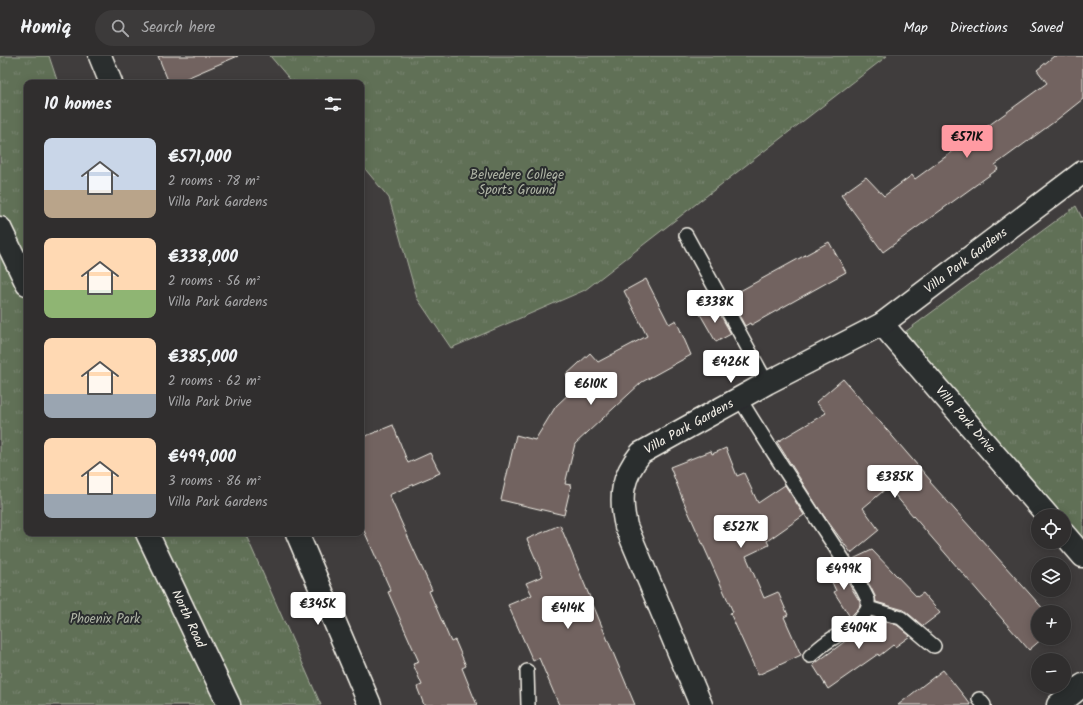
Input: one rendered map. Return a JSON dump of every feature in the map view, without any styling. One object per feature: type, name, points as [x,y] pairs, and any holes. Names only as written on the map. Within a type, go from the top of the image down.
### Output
[{"type":"street","points":[[100,56],[110,80]]},
{"type":"street","name":"Villa Park Gardens","points":[[701,705],[626,526],[622,510],[622,496],[630,466],[641,453],[767,383],[882,324],[1083,172]]},
{"type":"street","points":[[0,228],[24,278]]},
{"type":"street","name":"Villa Park Drive","points":[[882,324],[1042,509]]},
{"type":"street","name":"North Road","points":[[148,536],[229,705]]},
{"type":"street","points":[[298,536],[370,705]]},
{"type":"street","points":[[1071,542],[1083,556]]},
{"type":"street","points":[[1058,705],[1083,685]]},
{"type":"lane","points":[[686,235],[767,383]]},
{"type":"lane","points":[[740,398],[770,449],[802,496],[868,600],[868,608],[864,616],[857,623],[829,641],[810,656]]},
{"type":"lane","points":[[868,608],[901,618],[934,646]]},
{"type":"lane","points":[[527,671],[528,705]]},
{"type":"green space","name":"Phoenix Park","points":[[0,56],[49,56],[57,80],[24,80],[24,536],[246,536],[321,705],[0,705]]},
{"type":"green space","name":"Belvedere College Sports Ground","points":[[270,56],[887,56],[585,290],[451,348],[417,298],[389,198],[364,168],[364,80],[290,80]]},
{"type":"green space","points":[[1076,206],[1083,220],[1083,544],[1071,529],[1071,509],[1054,509],[905,332]]},
{"type":"building","points":[[158,56],[238,56],[182,80],[168,80]]},
{"type":"building","points":[[1054,56],[1083,56],[1083,99],[995,165],[998,169],[883,252],[841,195],[866,177],[884,196],[912,175],[915,179],[1047,83],[1037,70]]},
{"type":"building","points":[[829,242],[846,272],[751,325],[750,323],[745,326],[729,297]]},
{"type":"building","points":[[646,279],[669,324],[676,320],[691,355],[642,382],[575,444],[565,484],[571,485],[564,515],[501,500],[516,435],[535,440],[556,406],[576,387],[566,375],[590,353],[598,362],[647,336],[624,291]]},
{"type":"building","points":[[715,305],[731,334],[716,342],[700,314]]},
{"type":"building","points":[[843,379],[931,481],[930,482],[1031,597],[1040,605],[1031,605],[1031,645],[1035,645],[1029,650],[888,487],[863,508],[879,530],[851,553],[821,512],[777,442],[826,413],[816,402]]},
{"type":"building","points":[[393,425],[408,463],[430,453],[440,473],[389,495],[432,590],[429,591],[451,642],[455,640],[466,666],[462,668],[477,705],[424,705],[417,687],[422,685],[413,664],[419,662],[388,592],[391,591],[364,531],[364,437]]},
{"type":"building","points":[[726,448],[737,476],[744,473],[758,503],[785,485],[804,515],[767,541],[769,545],[746,556],[764,598],[778,592],[788,615],[784,617],[801,655],[758,675],[730,613],[733,612],[683,500],[670,467],[711,451],[712,454]]},
{"type":"building","points":[[560,525],[635,705],[559,705],[539,658],[533,661],[508,605],[532,595],[526,583],[543,576],[527,539]]},
{"type":"building","points":[[872,550],[917,597],[923,593],[940,613],[923,626],[904,610],[876,602],[870,586],[853,559]]},
{"type":"building","points":[[838,566],[860,602],[858,609],[850,617],[834,592],[836,591],[827,571]]},
{"type":"building","points":[[872,617],[897,625],[910,636],[895,647],[893,645],[879,656],[878,654],[828,689],[813,665],[859,631]]},
{"type":"building","points":[[943,670],[971,705],[898,705],[922,686]]}]
